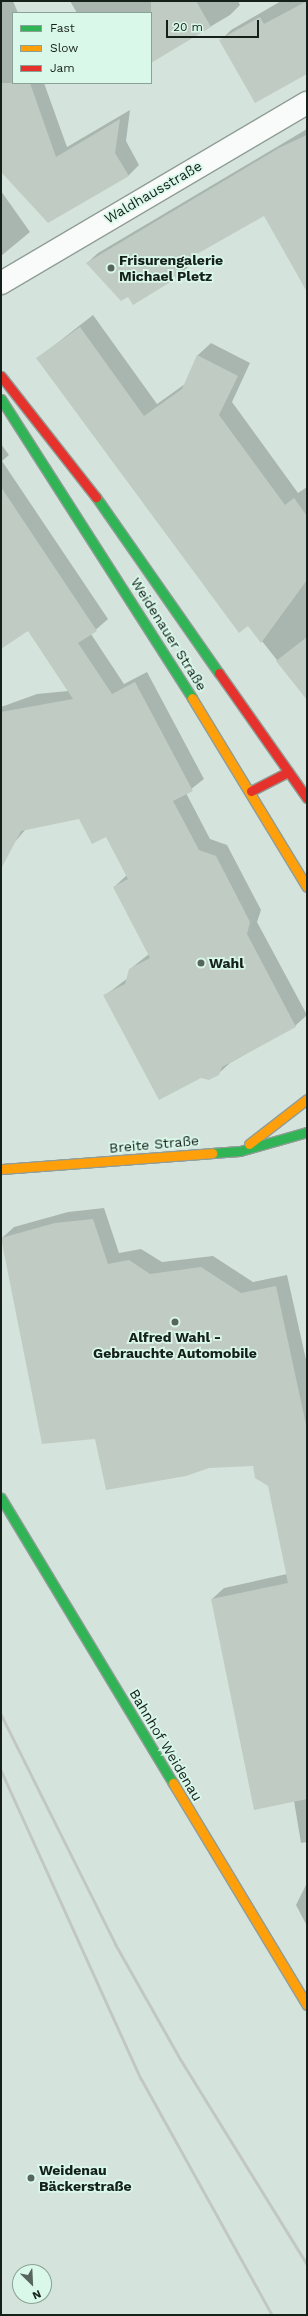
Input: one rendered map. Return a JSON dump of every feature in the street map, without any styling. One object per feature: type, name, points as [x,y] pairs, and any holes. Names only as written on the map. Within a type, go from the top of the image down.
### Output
[{"type":"main road","name":"Weidenauer Straße","points":[[1,376],[88,484],[307,798]]},
{"type":"main road","name":"Weidenauer Straße","points":[[1,400],[154,630],[307,887]]},
{"type":"main road","points":[[168,622],[179,615]]},
{"type":"main road","points":[[251,791],[288,772]]},
{"type":"main road","points":[[240,1151],[307,1099]]},
{"type":"main road","name":"Breite Straße","points":[[1,1169],[240,1151],[307,1132]]},
{"type":"main road","name":"Bahnhof Weidenau","points":[[1,1498],[307,2006]]},
{"type":"street","name":"Waldhausstraße","points":[[1,283],[307,103]]},
{"type":"building","points":[[151,1],[196,1],[211,27],[152,62]]},
{"type":"building","points":[[307,1],[307,74],[255,103],[219,40],[260,17],[264,24]]},
{"type":"building","points":[[1,83],[30,84],[56,157],[120,119],[115,153],[129,176],[48,223],[1,172]]},
{"type":"building","points":[[307,135],[307,292],[264,216],[176,266],[182,275],[133,305],[128,297],[121,301],[86,263],[279,148]]},
{"type":"building","points":[[80,327],[144,416],[182,389],[197,355],[238,376],[219,415],[285,505],[294,498],[307,516],[307,580],[261,643],[248,626],[239,633],[36,358]]},
{"type":"building","points":[[1,487],[97,631],[78,643],[112,694],[135,682],[193,791],[173,801],[199,850],[216,856],[250,922],[247,934],[296,1027],[222,1067],[219,1075],[209,1080],[201,1078],[159,1100],[103,995],[125,984],[129,969],[150,958],[113,887],[128,879],[106,837],[92,844],[79,819],[21,831],[1,869],[1,712],[73,699],[28,631],[1,649]]},
{"type":"building","points":[[307,637],[307,700],[276,661]]},
{"type":"building","points":[[93,1219],[108,1264],[129,1260],[150,1274],[201,1267],[241,1293],[276,1286],[307,1429],[307,1799],[254,1810],[211,1599],[288,1583],[268,1486],[255,1478],[253,1466],[209,1468],[186,1476],[106,1490],[95,1439],[42,1444],[1,1238],[55,1223]]},
{"type":"railway","points":[[1,1715],[115,1944],[180,2059],[307,2265]]},
{"type":"railway","points":[[1,1771],[141,2079],[272,2315]]},
{"type":"traffic: fast","points":[[1,399],[192,698]]},
{"type":"traffic: fast","points":[[96,497],[219,673]]},
{"type":"traffic: fast","points":[[212,1153],[240,1151],[307,1132]]},
{"type":"traffic: fast","points":[[1,1498],[173,1783]]},
{"type":"traffic: slow","points":[[192,698],[307,887]]},
{"type":"traffic: slow","points":[[249,1144],[307,1099]]},
{"type":"traffic: slow","points":[[1,1169],[212,1153]]},
{"type":"traffic: slow","points":[[173,1783],[307,2005]]},
{"type":"traffic: jam","points":[[1,376],[96,497]]},
{"type":"traffic: jam","points":[[219,673],[307,798]]},
{"type":"traffic: jam","points":[[251,791],[288,772]]},
{"type":"place","name":"Frisurengalerie Michael Pletz","points":[[111,268]]},
{"type":"place","name":"Wahl","points":[[201,963]]},
{"type":"place","name":"Alfred Wahl - Gebrauchte Automobile","points":[[175,1322]]},
{"type":"place","name":"Weidenau Bäckerstraße","points":[[31,2178]]}]
